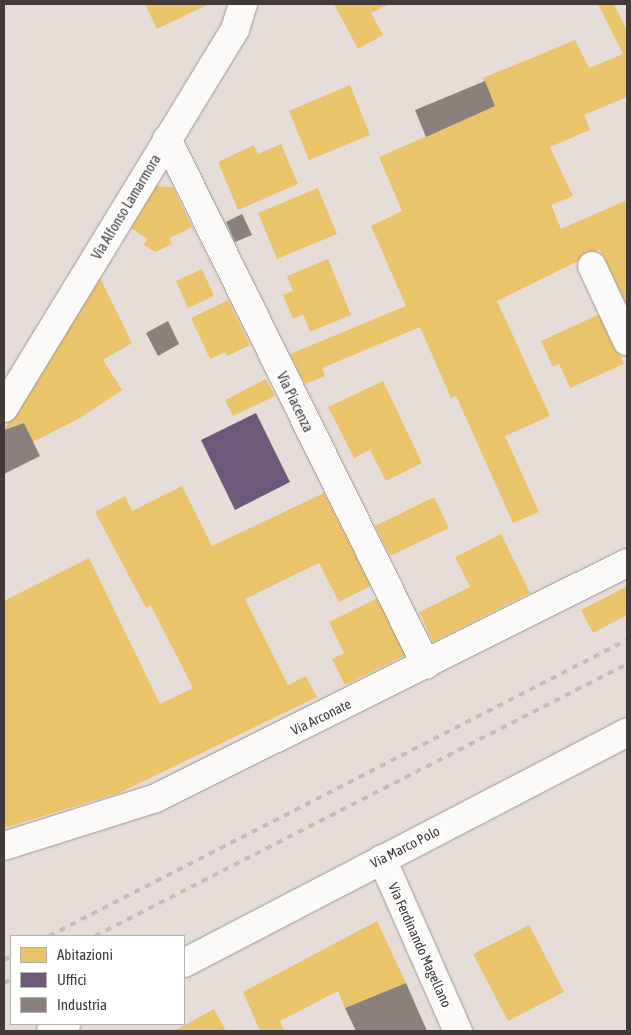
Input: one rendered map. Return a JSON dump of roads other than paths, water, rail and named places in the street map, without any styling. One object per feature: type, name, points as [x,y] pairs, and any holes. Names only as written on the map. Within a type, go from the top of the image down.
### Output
[{"type":"street","name":"Via Alfonso Lamarmora","points":[[4,408],[235,29],[246,5]]},
{"type":"street","name":"Via Piacenza","points":[[167,139],[426,665]]},
{"type":"street","points":[[592,266],[627,341]]},
{"type":"street","name":"Via Arconate","points":[[4,846],[156,798],[426,665],[627,563]]},
{"type":"street","name":"Via Marco Polo","points":[[185,961],[627,732]]},
{"type":"street","name":"Via Ferdinando Magellano","points":[[382,859],[458,1031]]},
{"type":"street","points":[[51,1031],[64,1025]]},
{"type":"railway","points":[[51,935],[627,640]]},
{"type":"railway","points":[[97,935],[627,664]]},
{"type":"railway","points":[[4,960],[10,957]]},
{"type":"railway","points":[[4,983],[10,980]]}]
